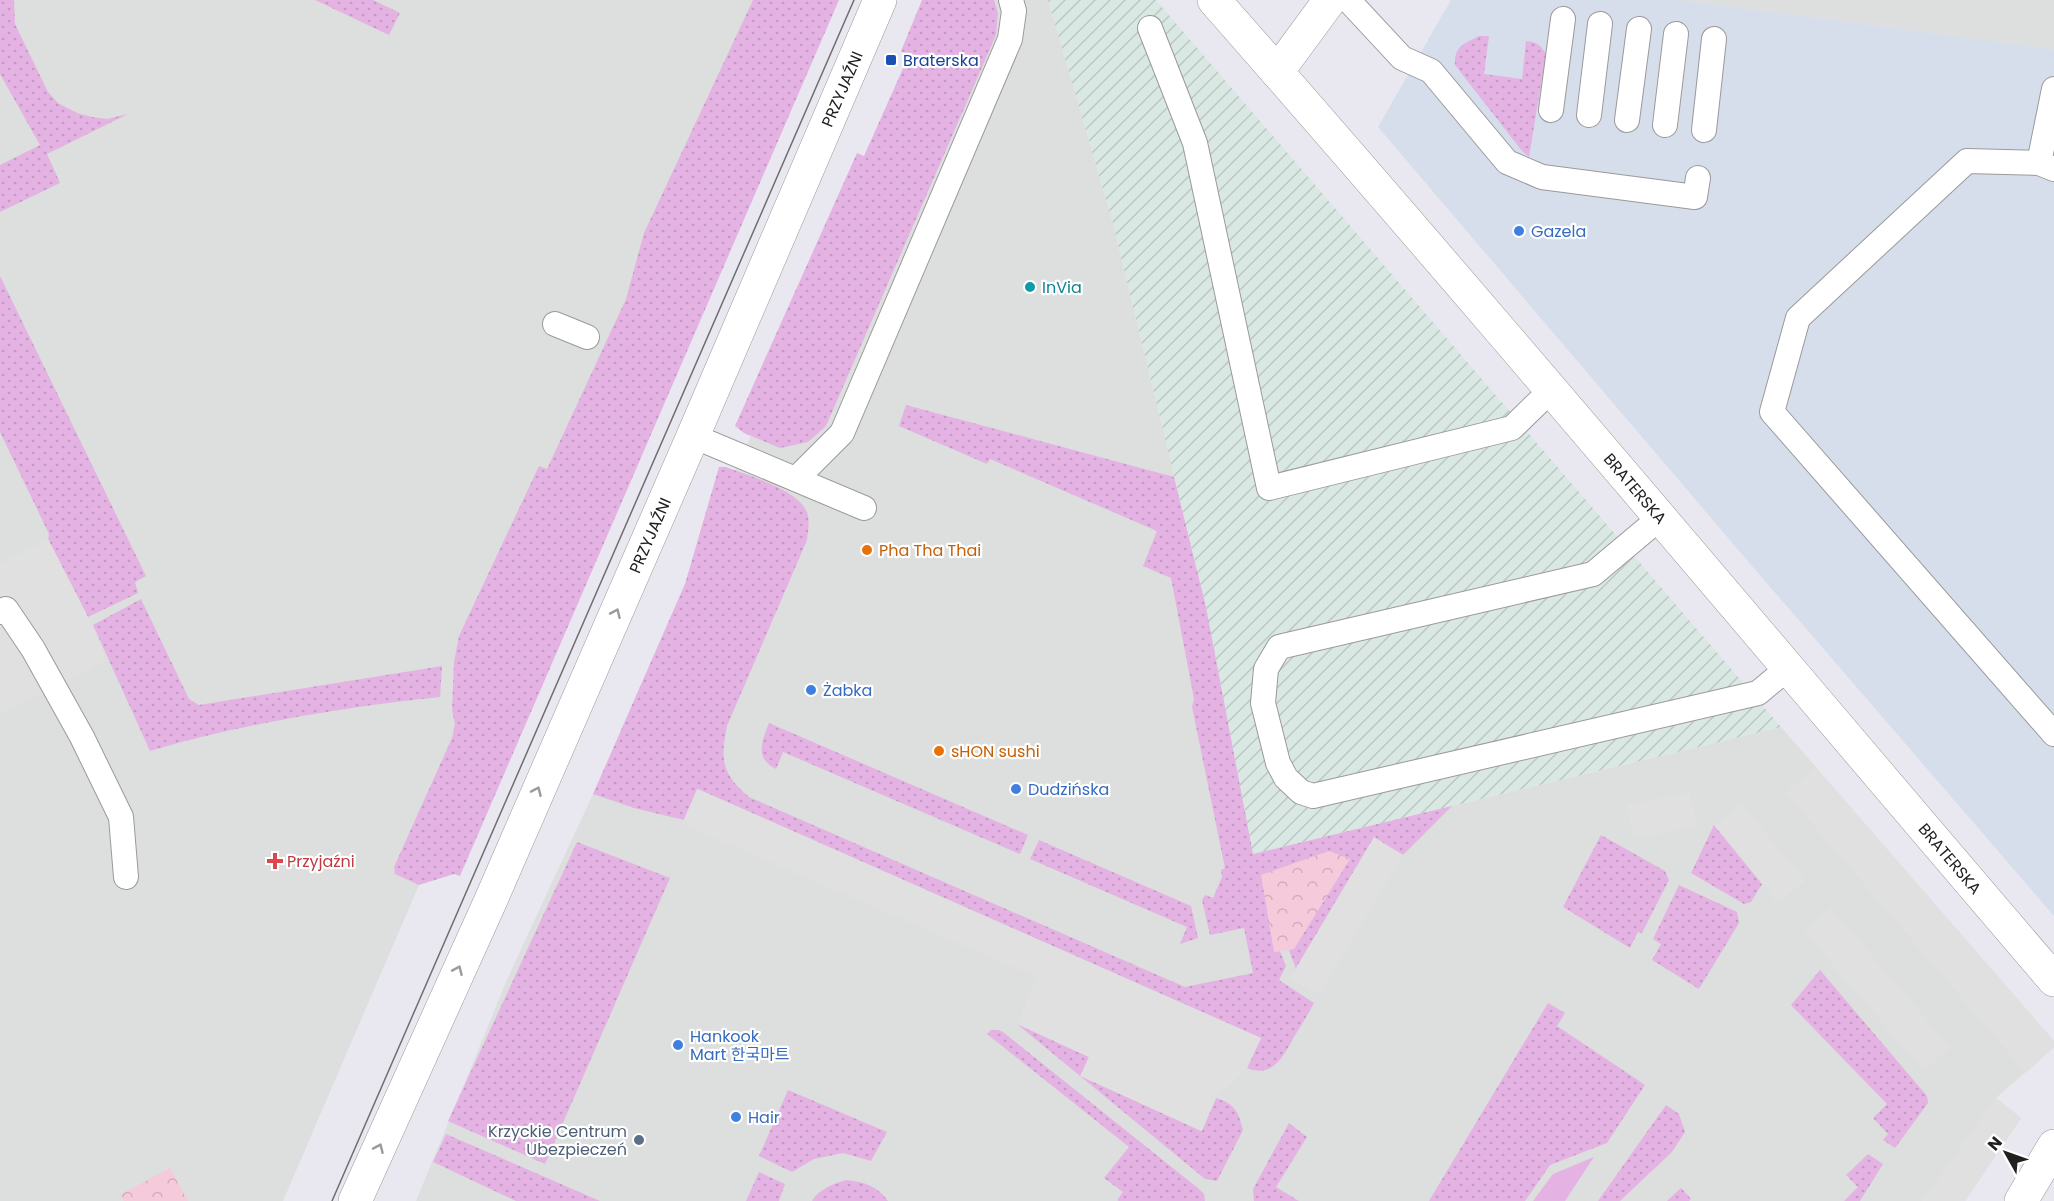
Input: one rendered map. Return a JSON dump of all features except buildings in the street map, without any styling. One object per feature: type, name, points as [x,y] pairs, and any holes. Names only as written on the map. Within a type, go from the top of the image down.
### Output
[{"type":"street","name":"PRZYJAŹNI","points":[[355,1201],[490,902],[880,0]]},
{"type":"street","name":"BRATERSKA","points":[[1214,0],[1661,517],[2054,980]]},
{"type":"street","points":[[1277,72],[1330,0]]},
{"type":"street","points":[[2021,1201],[2054,1146]]},
{"type":"lane","points":[[796,479],[842,433],[1010,39],[1014,12],[1011,0]]},
{"type":"lane","points":[[1348,0],[1402,58],[1431,71],[1507,162],[1658,183],[1695,197],[1698,178]]},
{"type":"lane","points":[[1551,110],[1563,19]]},
{"type":"lane","points":[[1589,115],[1600,24]]},
{"type":"lane","points":[[1150,28],[1195,143],[1269,488],[1512,428],[1551,390]]},
{"type":"lane","points":[[1627,120],[1639,29]]},
{"type":"lane","points":[[1665,125],[1676,34]]},
{"type":"lane","points":[[1704,130],[1714,39]]},
{"type":"lane","points":[[2054,89],[2049,123],[2047,166],[1967,161],[1798,318],[1772,412],[2054,734]]},
{"type":"lane","points":[[555,324],[587,337]]},
{"type":"lane","points":[[693,436],[864,508]]},
{"type":"lane","points":[[1661,517],[1593,574],[1279,648],[1266,669],[1263,703],[1278,764],[1286,778],[1301,792],[1313,796],[1758,693],[1788,669]]},
{"type":"lane","points":[[0,612],[6,609],[33,649],[82,737],[121,817],[126,877]]},
{"type":"shaded area","points":[[0,0],[800,0],[283,1201],[0,1201]]},
{"type":"shaded area","points":[[0,0],[14,0],[15,24],[48,92],[58,103],[77,113],[92,117],[107,119],[128,114],[47,154],[60,183],[0,212],[0,165],[40,145],[0,74]]},
{"type":"shaded area","points":[[315,0],[373,0],[400,13],[389,35]]},
{"type":"shaded area","points":[[753,0],[839,0],[460,876],[454,874],[419,885],[395,874],[394,867],[452,738],[455,724],[452,710],[454,662],[459,636],[539,466],[547,469],[626,299],[644,233]]},
{"type":"shaded area","points":[[922,0],[994,0],[998,13],[996,35],[826,426],[808,442],[780,448],[744,433],[735,426],[857,153],[864,156],[909,55],[901,51]]},
{"type":"shaded area","points":[[945,0],[1048,0],[1112,220],[1206,607],[1253,854],[1781,727],[2054,1041],[2054,1047],[1996,1098],[2021,1118],[1965,1201],[416,1201],[509,975],[607,764]]},
{"type":"shaded area","points":[[1048,0],[1156,0],[1781,727],[1253,854],[1206,607],[1112,220]]},
{"type":"shaded area","points":[[1451,0],[1679,0],[2054,49],[2054,916],[1378,127]]},
{"type":"shaded area","points":[[1679,0],[2054,0],[2054,49]]},
{"type":"shaded area","points":[[1479,36],[1489,36],[1484,74],[1522,79],[1526,41],[1538,44],[1546,54],[1529,157],[1455,65],[1458,50]]},
{"type":"shaded area","points":[[0,276],[146,576],[135,582],[138,593],[88,617],[48,539],[49,534],[0,432]]},
{"type":"shaded area","points":[[906,405],[1174,477],[1206,607],[1253,854],[1452,806],[1403,855],[1374,838],[1296,969],[1289,950],[1294,948],[1349,859],[1274,952],[1280,951],[1286,966],[1279,980],[1314,1003],[1282,1058],[1271,1068],[1256,1071],[1247,1068],[1261,1038],[698,789],[684,820],[634,808],[593,794],[685,584],[719,467],[726,467],[783,490],[802,504],[809,522],[807,540],[727,726],[724,749],[725,766],[728,774],[740,789],[749,797],[1185,987],[1253,973],[1244,928],[1210,935],[1202,900],[1205,895],[1213,898],[1222,877],[1221,870],[1225,868],[1192,707],[1194,699],[1171,578],[1143,566],[1157,531],[990,459],[987,464],[899,426]]},
{"type":"shaded area","points":[[48,539],[88,617],[107,661],[0,714],[0,563]]},
{"type":"shaded area","points":[[141,599],[189,699],[199,705],[442,666],[440,697],[294,718],[185,741],[150,751],[93,625]]},
{"type":"shaded area","points":[[769,723],[1028,835],[1020,854],[783,752],[776,769],[769,765],[762,754],[762,743]]},
{"type":"shaded area","points":[[1815,767],[2054,1041],[2054,1047],[2026,1073],[1786,793]]},
{"type":"shaded area","points":[[697,789],[1261,1038],[1247,1068],[1216,1098],[1202,1131],[1080,1076],[1089,1057],[1017,1024],[1037,977],[682,824]]},
{"type":"shaded area","points":[[1690,792],[1698,827],[1633,838],[1627,805]]},
{"type":"shaded area","points":[[1741,803],[1805,881],[1778,903],[1714,825]]},
{"type":"shaded area","points":[[1714,825],[1762,884],[1751,902],[1744,904],[1691,873]]},
{"type":"shaded area","points":[[1601,835],[1665,871],[1669,880],[1642,933],[1638,932],[1630,948],[1563,907]]},
{"type":"shaded area","points":[[1374,837],[1403,855],[1319,995],[1290,978]]},
{"type":"shaded area","points":[[1039,840],[1191,906],[1198,938],[1180,944],[1187,927],[1030,859]]},
{"type":"shaded area","points":[[577,842],[670,878],[545,1164],[448,1121]]},
{"type":"shaded area","points":[[1679,885],[1737,912],[1739,923],[1699,989],[1652,960],[1661,944],[1653,939]]},
{"type":"shaded area","points":[[1831,908],[1951,1047],[1924,1071],[1804,932]]},
{"type":"shaded area","points":[[1820,970],[1927,1096],[1928,1103],[1895,1148],[1883,1140],[1888,1134],[1873,1118],[1887,1104],[1791,1005]]},
{"type":"shaded area","points":[[1548,1003],[1565,1013],[1557,1026],[1645,1085],[1607,1143],[1550,1165],[1525,1201],[1429,1201]]},
{"type":"shaded area","points":[[1017,1024],[1089,1057],[1081,1076],[1201,1131],[1216,1098],[1232,1106],[1243,1130],[1217,1181],[1205,1179]]},
{"type":"shaded area","points":[[991,1030],[1003,1032],[1199,1189],[1204,1194],[1205,1201],[1117,1200],[1123,1192],[1104,1178],[1129,1147],[987,1034]]},
{"type":"shaded area","points":[[788,1090],[887,1132],[871,1161],[843,1153],[814,1159],[792,1172],[759,1156]]},
{"type":"shaded area","points":[[1996,1098],[2021,1118],[1965,1201],[1921,1201]]},
{"type":"shaded area","points":[[1666,1105],[1679,1114],[1685,1132],[1672,1152],[1620,1201],[1598,1201]]},
{"type":"shaded area","points":[[1289,1123],[1307,1137],[1276,1187],[1299,1201],[1254,1201],[1253,1189]]},
{"type":"shaded area","points":[[446,1134],[600,1201],[516,1201],[433,1162]]},
{"type":"shaded area","points":[[1868,1154],[1883,1164],[1860,1201],[1844,1201],[1858,1187],[1846,1175]]},
{"type":"shaded area","points":[[1594,1157],[1565,1201],[1533,1201],[1553,1174]]},
{"type":"shaded area","points":[[759,1172],[785,1184],[779,1201],[746,1201]]},
{"type":"shaded area","points":[[846,1180],[870,1186],[888,1201],[812,1201],[822,1190]]},
{"type":"shaded area","points":[[1681,1188],[1691,1199],[1689,1201],[1667,1201]]},
{"type":"green space","points":[[1329,851],[1350,859],[1294,949],[1274,952],[1261,875]]},
{"type":"green space","points":[[170,1168],[188,1201],[124,1201],[120,1195]]},
{"type":"tram line","points":[[332,1201],[854,0]]},
{"type":"place","name":"Braterska","points":[[891,60]]},
{"type":"place","name":"Gazela","points":[[1519,231]]},
{"type":"place","name":"InVia","points":[[1030,287]]},
{"type":"place","name":"Pha Tha Thai","points":[[867,550]]},
{"type":"place","name":"Żabka","points":[[811,690]]},
{"type":"place","name":"sHON sushi","points":[[939,751]]},
{"type":"place","name":"Dudzińska","points":[[1016,789]]},
{"type":"place","name":"Przyjaźni","points":[[275,861]]},
{"type":"place","name":"Hankook Mart 한국마트","points":[[678,1045]]},
{"type":"place","name":"Hair","points":[[736,1117]]},
{"type":"place","name":"Krzyckie Centrum Ubezpieczeń","points":[[639,1140]]}]
